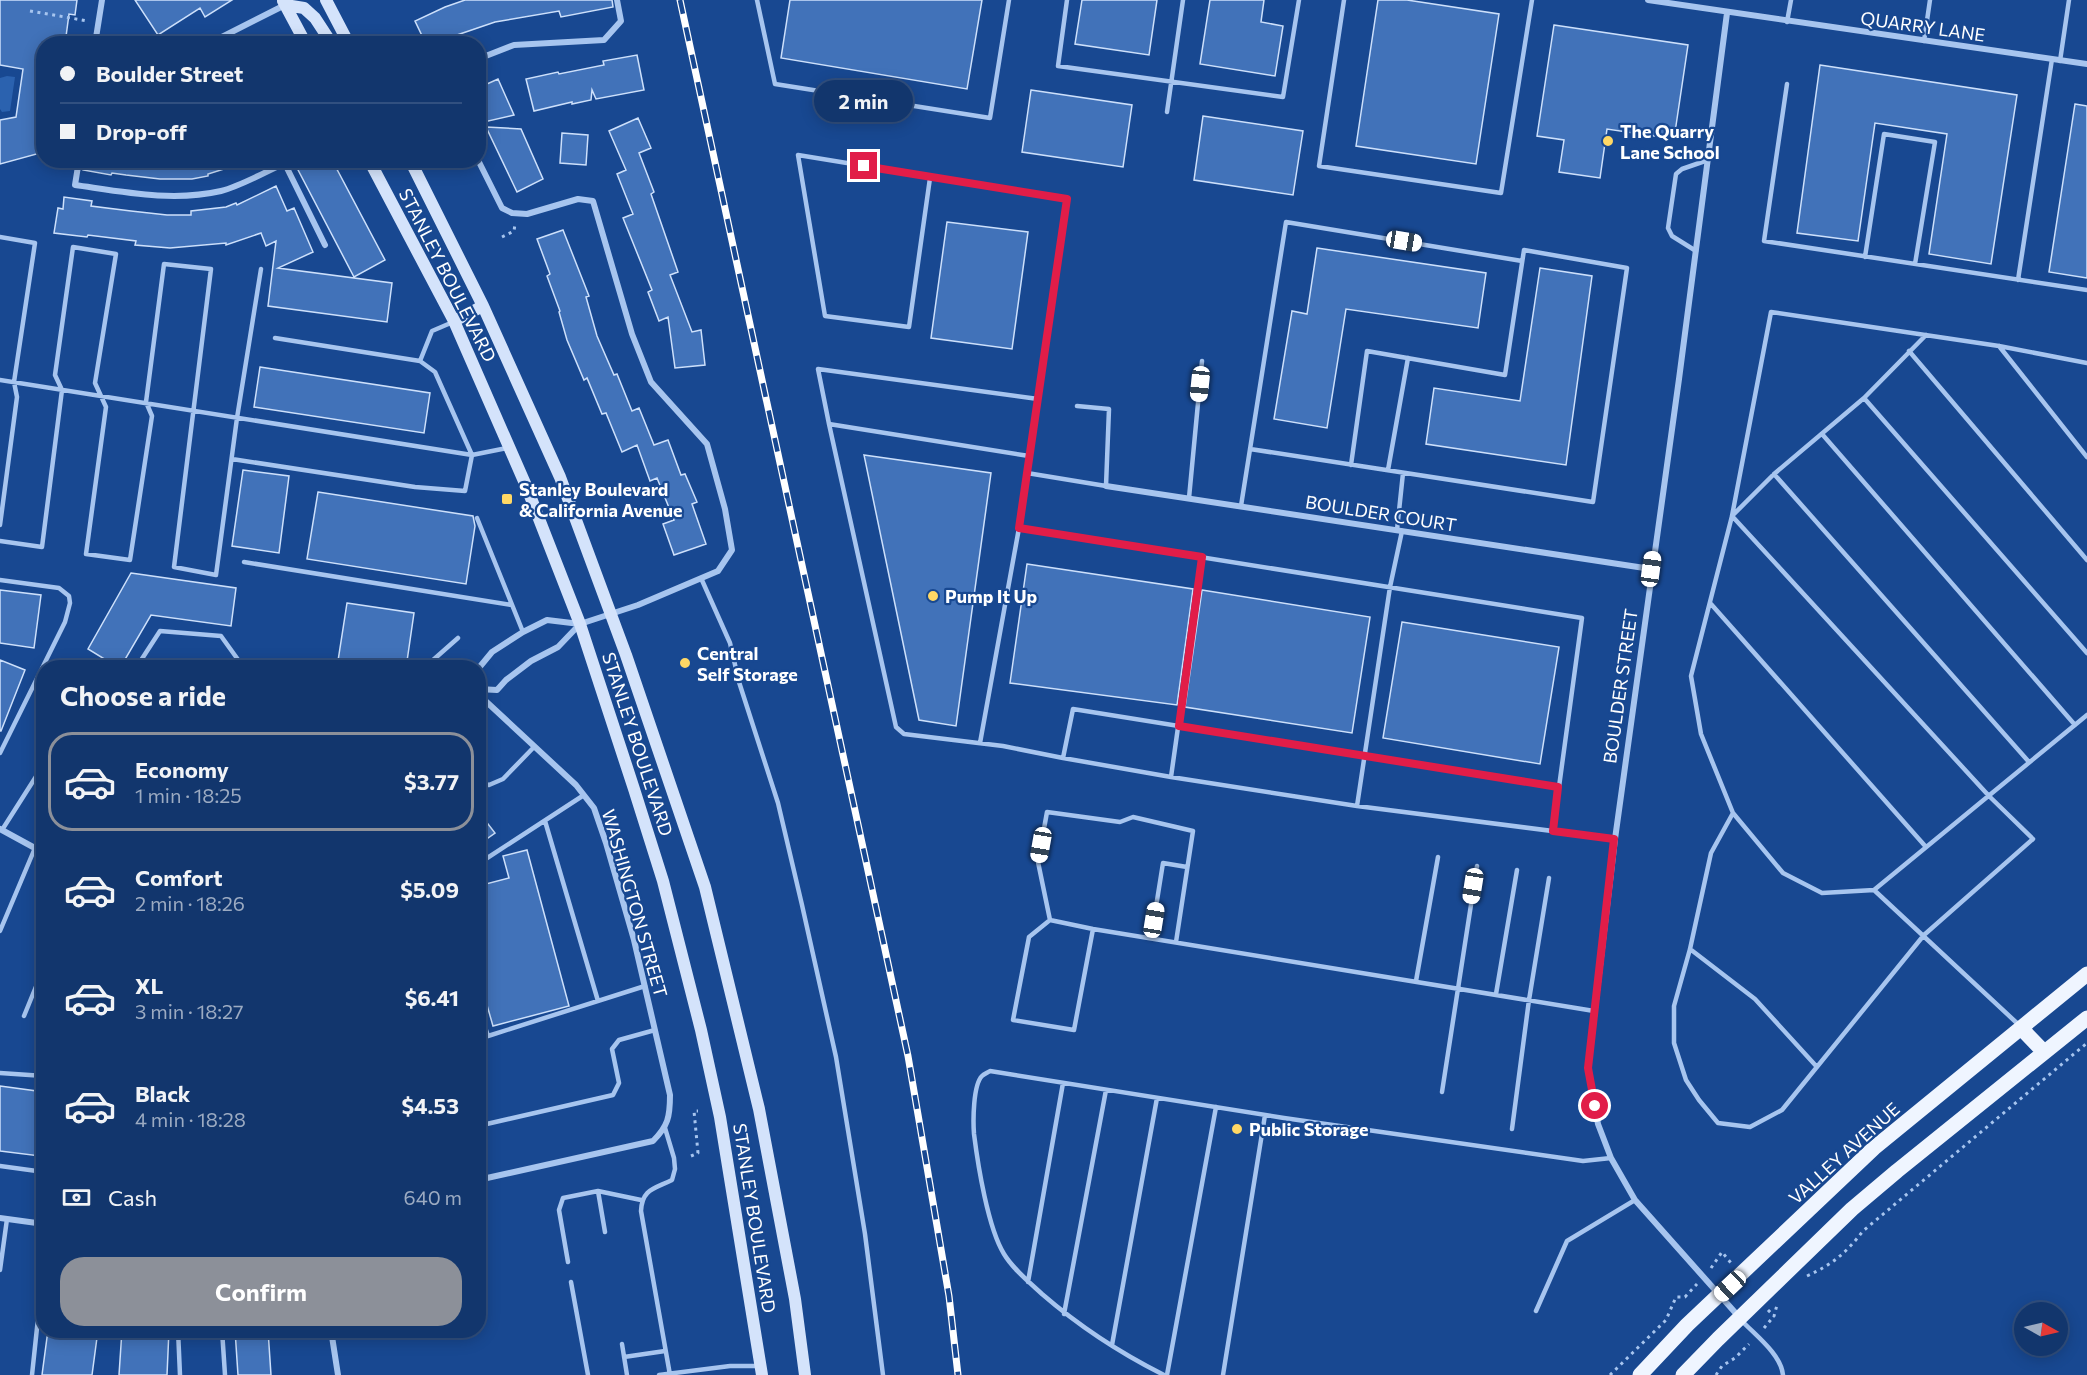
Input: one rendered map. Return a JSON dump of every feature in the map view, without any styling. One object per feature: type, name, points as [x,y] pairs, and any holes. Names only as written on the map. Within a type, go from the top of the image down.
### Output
[{"type":"main road","points":[[326,0],[345,36]]},
{"type":"main road","points":[[284,2],[302,36]]},
{"type":"main road","points":[[284,2],[304,8],[315,18],[327,36]]},
{"type":"main road","name":"STANLEY BOULEVARD","points":[[373,168],[454,321],[565,582],[663,881],[701,1030],[720,1117],[761,1370]]},
{"type":"main road","name":"STANLEY BOULEVARD","points":[[414,168],[483,306],[560,477],[612,614],[702,876],[759,1109],[795,1299],[805,1375]]},
{"type":"main road","points":[[454,321],[483,306]]},
{"type":"main road","name":"VALLEY AVENUE","points":[[1640,1375],[1687,1325],[1874,1148],[2087,974]]},
{"type":"main road","points":[[1683,1375],[1852,1209],[2087,1018]]},
{"type":"main road","points":[[2021,1028],[2044,1052]]},
{"type":"street","points":[[96,36],[102,0]]},
{"type":"street","points":[[486,56],[514,45],[604,40],[621,21],[617,0]]},
{"type":"street","name":"QUARRY LANE","points":[[1648,0],[2087,64]]},
{"type":"street","points":[[222,36],[284,2]]},
{"type":"street","name":"BOULDER STREET","points":[[1727,13],[1614,839],[1588,1068],[1598,1125],[1611,1158],[1635,1200],[1740,1318]]},
{"type":"street","points":[[78,168],[75,185],[131,194],[179,197],[223,190],[271,168]]},
{"type":"street","points":[[287,168],[325,245]]},
{"type":"street","points":[[482,168],[502,208],[518,214],[527,214],[578,199],[593,201],[632,334],[651,382],[707,444],[725,509],[732,550],[718,571],[638,605],[580,624],[548,620],[523,632],[492,652],[485,660]]},
{"type":"street","name":"BOULDER COURT","points":[[1106,486],[1651,569]]},
{"type":"street","points":[[486,691],[497,690],[531,661],[558,647],[580,624]]},
{"type":"street","name":"WASHINGTON STREET","points":[[486,700],[576,785],[594,808],[606,843],[645,986],[670,1095],[670,1110],[665,1128]]},
{"type":"street","points":[[1,829],[35,848]]},
{"type":"street","points":[[486,1178],[653,1141],[665,1128]]},
{"type":"street","points":[[4,1219],[36,1223]]},
{"type":"street","points":[[332,1338],[338,1375]]},
{"type":"lane","points":[[757,0],[775,84],[990,118],[1010,0]]},
{"type":"lane","points":[[1067,0],[1058,66],[1283,97],[1299,0]]},
{"type":"lane","points":[[1167,112],[1183,0]]},
{"type":"lane","points":[[1344,0],[1320,166],[1501,193],[1532,0]]},
{"type":"lane","points":[[1788,21],[1791,0]]},
{"type":"lane","points":[[1924,41],[1930,0]]},
{"type":"lane","points":[[2060,61],[2069,0]]},
{"type":"lane","points":[[2018,280],[2052,59]]},
{"type":"lane","points":[[1787,84],[1764,241],[2087,290]]},
{"type":"lane","points":[[1865,257],[1884,134],[1894,135],[1935,142],[1915,264]]},
{"type":"lane","points":[[930,178],[909,327],[825,316],[798,155],[1067,199],[1019,528],[980,743]]},
{"type":"lane","points":[[1696,251],[1672,236],[1668,228],[1676,174],[1682,169],[1708,160]]},
{"type":"lane","points":[[67,184],[75,185]]},
{"type":"lane","points":[[1241,506],[1286,222],[1522,261]]},
{"type":"lane","points":[[0,237],[35,243],[14,382],[18,397],[0,525]]},
{"type":"lane","points":[[0,541],[42,547],[62,390],[55,375],[73,247],[116,254],[95,383],[106,407],[86,554],[130,560],[152,416],[146,402],[165,264],[211,269],[174,567],[216,575],[237,418],[261,269]]},
{"type":"lane","points":[[1250,449],[1351,465],[1593,502],[1628,268],[1524,250],[1505,375],[1367,351],[1351,465]]},
{"type":"lane","points":[[2087,363],[1999,346],[1771,312],[1732,516],[1691,676],[1701,734],[1733,813],[1783,873],[1822,893],[1874,890],[2087,715]]},
{"type":"lane","points":[[420,361],[432,331],[454,321]]},
{"type":"lane","points":[[1732,516],[1774,474],[1864,398],[1926,335]]},
{"type":"lane","points":[[232,459],[416,487],[465,491],[472,455],[435,372],[420,361],[275,338]]},
{"type":"lane","points":[[1999,346],[2087,457]]},
{"type":"lane","points":[[1909,351],[2087,560]]},
{"type":"lane","points":[[1388,470],[1407,358]]},
{"type":"lane","points":[[1189,498],[1202,361]]},
{"type":"lane","points":[[1038,399],[818,369],[896,727],[904,734],[1002,746],[1171,777],[1357,806],[1614,839]]},
{"type":"lane","points":[[0,380],[472,455],[509,448]]},
{"type":"lane","points":[[1864,398],[2087,653]]},
{"type":"lane","points":[[1027,473],[1106,486],[1109,409],[1077,406]]},
{"type":"lane","points":[[829,424],[1029,456]]},
{"type":"lane","points":[[1822,434],[2075,724]]},
{"type":"lane","points":[[1357,806],[1400,531],[1403,473]]},
{"type":"lane","points":[[1774,474],[2029,762]]},
{"type":"lane","points":[[1732,516],[1989,796],[2033,839],[1924,935],[1782,1110],[1750,1127],[1718,1123],[1699,1101],[1686,1080],[1674,1043],[1674,1006],[1690,949],[1711,853],[1733,813]]},
{"type":"lane","points":[[477,518],[523,632]]},
{"type":"lane","points":[[1019,528],[1582,618],[1553,831]]},
{"type":"lane","points":[[1171,777],[1202,557]]},
{"type":"lane","points":[[244,562],[512,605]]},
{"type":"lane","points":[[700,578],[730,643],[778,803],[802,905],[836,1057],[865,1234],[883,1375]]},
{"type":"lane","points":[[0,580],[59,588],[69,596],[70,603],[65,622],[46,660]]},
{"type":"lane","points":[[1711,604],[1926,847]]},
{"type":"lane","points":[[141,660],[160,631],[220,636],[238,660]]},
{"type":"lane","points":[[433,660],[458,638]]},
{"type":"lane","points":[[0,753],[36,680]]},
{"type":"lane","points":[[1063,758],[1073,709],[1558,787]]},
{"type":"lane","points":[[486,784],[503,779],[534,747]]},
{"type":"lane","points":[[1,829],[36,776]]},
{"type":"lane","points":[[486,859],[584,795]]},
{"type":"lane","points":[[1050,920],[1038,861],[1047,812],[1120,822],[1133,817],[1193,831],[1176,942]]},
{"type":"lane","points":[[544,821],[598,1001]]},
{"type":"lane","points":[[0,931],[35,848]]},
{"type":"lane","points":[[1416,981],[1438,857]]},
{"type":"lane","points":[[1151,938],[1163,863],[1187,867]]},
{"type":"lane","points":[[1442,1092],[1476,866]]},
{"type":"lane","points":[[1496,994],[1517,870]]},
{"type":"lane","points":[[1512,1130],[1529,1000],[1549,878]]},
{"type":"lane","points":[[1874,890],[2021,1028]]},
{"type":"lane","points":[[1050,920],[1594,1011]]},
{"type":"lane","points":[[1050,920],[1029,937],[1013,1020],[1074,1030],[1093,929]]},
{"type":"lane","points":[[1690,949],[1755,999],[1816,1067]]},
{"type":"lane","points":[[486,1030],[488,1036],[645,986]]},
{"type":"lane","points":[[24,1016],[36,987]]},
{"type":"lane","points":[[486,1124],[613,1095],[619,1083],[612,1049],[619,1040],[655,1030]]},
{"type":"lane","points":[[1216,1107],[1166,1375],[1112,1345],[1064,1314],[1028,1282],[1005,1256],[994,1236],[976,1154],[973,1125],[976,1088],[981,1076],[990,1071],[1106,1090],[1216,1107],[1265,1115],[1583,1161],[1611,1158]]},
{"type":"lane","points":[[0,1073],[36,1075]]},
{"type":"lane","points":[[1028,1282],[1063,1083]]},
{"type":"lane","points":[[1064,1314],[1106,1090]]},
{"type":"lane","points":[[1112,1345],[1157,1098]]},
{"type":"lane","points":[[1223,1375],[1265,1115]]},
{"type":"lane","points":[[665,1128],[674,1158],[675,1169],[672,1180],[645,1193],[641,1200],[641,1211],[670,1374]]},
{"type":"lane","points":[[0,1166],[36,1171]]},
{"type":"lane","points":[[568,1262],[558,1210],[563,1198],[598,1191],[641,1200]]},
{"type":"lane","points":[[598,1191],[605,1232]]},
{"type":"lane","points":[[1536,1311],[1567,1241],[1635,1200]]},
{"type":"lane","points":[[0,1270],[4,1219]]},
{"type":"lane","points":[[572,1282],[588,1375]]},
{"type":"lane","points":[[1740,1318],[1775,1356],[1784,1371],[1783,1375]]},
{"type":"lane","points":[[32,1375],[36,1337]]},
{"type":"lane","points":[[178,1338],[180,1375]]},
{"type":"lane","points":[[223,1338],[225,1375]]},
{"type":"lane","points":[[622,1344],[627,1375]]},
{"type":"lane","points":[[624,1357],[665,1351]]},
{"type":"lane","points":[[659,1375],[716,1368],[761,1370]]},
{"type":"lane","points":[[716,1368],[716,1375]]},
{"type":"path","points":[[30,11],[98,22]]},
{"type":"path","points":[[502,237],[514,231],[518,214]]},
{"type":"path","points":[[691,1156],[698,1153],[694,1111],[698,1111]]},
{"type":"path","points":[[1716,1375],[1722,1366],[1735,1358],[1774,1316]]},
{"type":"shaded area","points":[[15,77],[10,111],[2,112],[0,109],[0,78]]},
{"type":"building","points":[[0,0],[77,0],[75,15],[69,14],[66,36],[36,36],[36,154],[0,164],[0,120],[16,117],[23,69],[0,65]]},
{"type":"building","points":[[135,0],[232,0],[205,17],[200,8],[158,35]]},
{"type":"building","points":[[465,0],[612,0],[613,7],[561,17],[559,11],[495,22],[458,36],[422,36],[415,21]]},
{"type":"building","points":[[790,0],[982,0],[967,89],[781,58]]},
{"type":"building","points":[[1082,0],[1157,0],[1149,55],[1075,44]]},
{"type":"building","points":[[1210,0],[1264,0],[1261,22],[1283,26],[1275,76],[1200,64]]},
{"type":"building","points":[[1378,0],[1407,0],[1499,14],[1476,164],[1356,146]]},
{"type":"building","points":[[1554,25],[1688,45],[1674,139],[1607,129],[1600,178],[1559,172],[1564,140],[1537,136]]},
{"type":"building","points":[[637,55],[644,90],[596,99],[592,90],[591,100],[534,111],[526,79],[604,65],[603,61]]},
{"type":"building","points":[[1820,65],[2017,95],[1991,264],[1929,254],[1947,134],[1875,123],[1858,241],[1797,233]]},
{"type":"building","points":[[498,79],[514,115],[486,122],[486,84]]},
{"type":"building","points":[[1031,90],[1132,105],[1123,167],[1022,152]]},
{"type":"building","points":[[2075,104],[2087,106],[2087,278],[2049,272]]},
{"type":"building","points":[[1203,116],[1303,131],[1293,195],[1194,180]]},
{"type":"building","points":[[638,118],[651,148],[639,153],[654,192],[651,194],[678,272],[670,275],[692,332],[701,330],[705,365],[675,368],[668,317],[659,321],[648,292],[652,290],[623,218],[633,214],[617,174],[626,170],[609,131]]},
{"type":"building","points":[[486,127],[521,129],[543,179],[517,192]]},
{"type":"building","points":[[562,133],[588,135],[586,165],[560,163]]},
{"type":"building","points":[[83,168],[227,168],[208,174],[208,176],[192,179],[160,179],[112,173],[111,175],[83,170]]},
{"type":"building","points":[[297,168],[336,168],[385,260],[354,277]]},
{"type":"building","points":[[276,186],[287,211],[294,208],[313,252],[278,268],[392,283],[387,322],[268,306],[276,241],[266,246],[261,233],[226,245],[226,243],[170,248],[135,245],[136,241],[54,233],[58,208],[63,209],[64,197],[92,201],[91,206],[167,215],[191,215],[191,211],[226,207],[236,203],[237,205]]},
{"type":"building","points":[[947,222],[1028,232],[1012,349],[931,338]]},
{"type":"building","points":[[563,230],[589,296],[586,297],[597,336],[614,375],[617,374],[632,411],[639,408],[654,445],[668,440],[681,475],[685,474],[697,502],[692,504],[706,544],[674,555],[663,524],[674,520],[657,478],[650,481],[637,445],[622,452],[606,413],[602,414],[587,378],[584,380],[567,340],[560,311],[547,276],[550,274],[537,239]]},
{"type":"building","points":[[1317,248],[1486,273],[1478,328],[1346,309],[1327,428],[1274,419],[1292,311],[1307,314]]},
{"type":"building","points":[[1540,268],[1592,276],[1566,465],[1426,444],[1434,388],[1520,401]]},
{"type":"building","points":[[260,367],[430,393],[424,433],[254,407]]},
{"type":"building","name":"Pump It Up","points":[[864,455],[991,473],[956,726],[919,720]]},
{"type":"building","points":[[243,470],[289,476],[279,553],[232,546]]},
{"type":"building","points":[[318,492],[473,516],[475,526],[466,584],[307,559]]},
{"type":"building","points":[[1027,564],[1193,589],[1177,705],[1010,683]]},
{"type":"building","points":[[131,573],[236,588],[231,626],[151,615],[125,660],[106,660],[88,649]]},
{"type":"building","points":[[0,590],[41,595],[34,648],[0,643]]},
{"type":"building","points":[[1202,590],[1370,617],[1352,733],[1185,707]]},
{"type":"building","points":[[347,603],[414,613],[407,660],[338,660]]},
{"type":"building","points":[[1402,622],[1559,647],[1540,764],[1383,738]]},
{"type":"building","points":[[0,660],[25,670],[1,731],[0,731]]},
{"type":"building","points":[[486,821],[495,833],[486,839]]},
{"type":"building","points":[[527,850],[569,1006],[493,1026],[486,1002],[486,884],[509,878],[503,856]]},
{"type":"building","points":[[0,1086],[36,1091],[36,1156],[0,1151]]},
{"type":"building","points":[[47,1338],[97,1338],[92,1375],[42,1375]]},
{"type":"building","points":[[121,1338],[169,1338],[167,1375],[119,1375]]},
{"type":"building","points":[[236,1338],[269,1338],[271,1375],[238,1375]]},
{"type":"railway","points":[[680,0],[908,1056],[949,1296],[958,1375]]},
{"type":"place","name":"The Quarry Lane School","points":[[1608,141]]},
{"type":"place","name":"Stanley Boulevard & California Avenue","points":[[507,499]]},
{"type":"place","name":"Pump It Up","points":[[933,596]]},
{"type":"place","name":"Central Self Storage","points":[[685,663]]},
{"type":"place","name":"Public Storage","points":[[1237,1129]]},
{"type":"route","points":[[864,166],[1067,199],[1019,528],[1202,557],[1179,726],[1558,787],[1553,831],[1614,839],[1588,1068],[1595,1106]]}]
